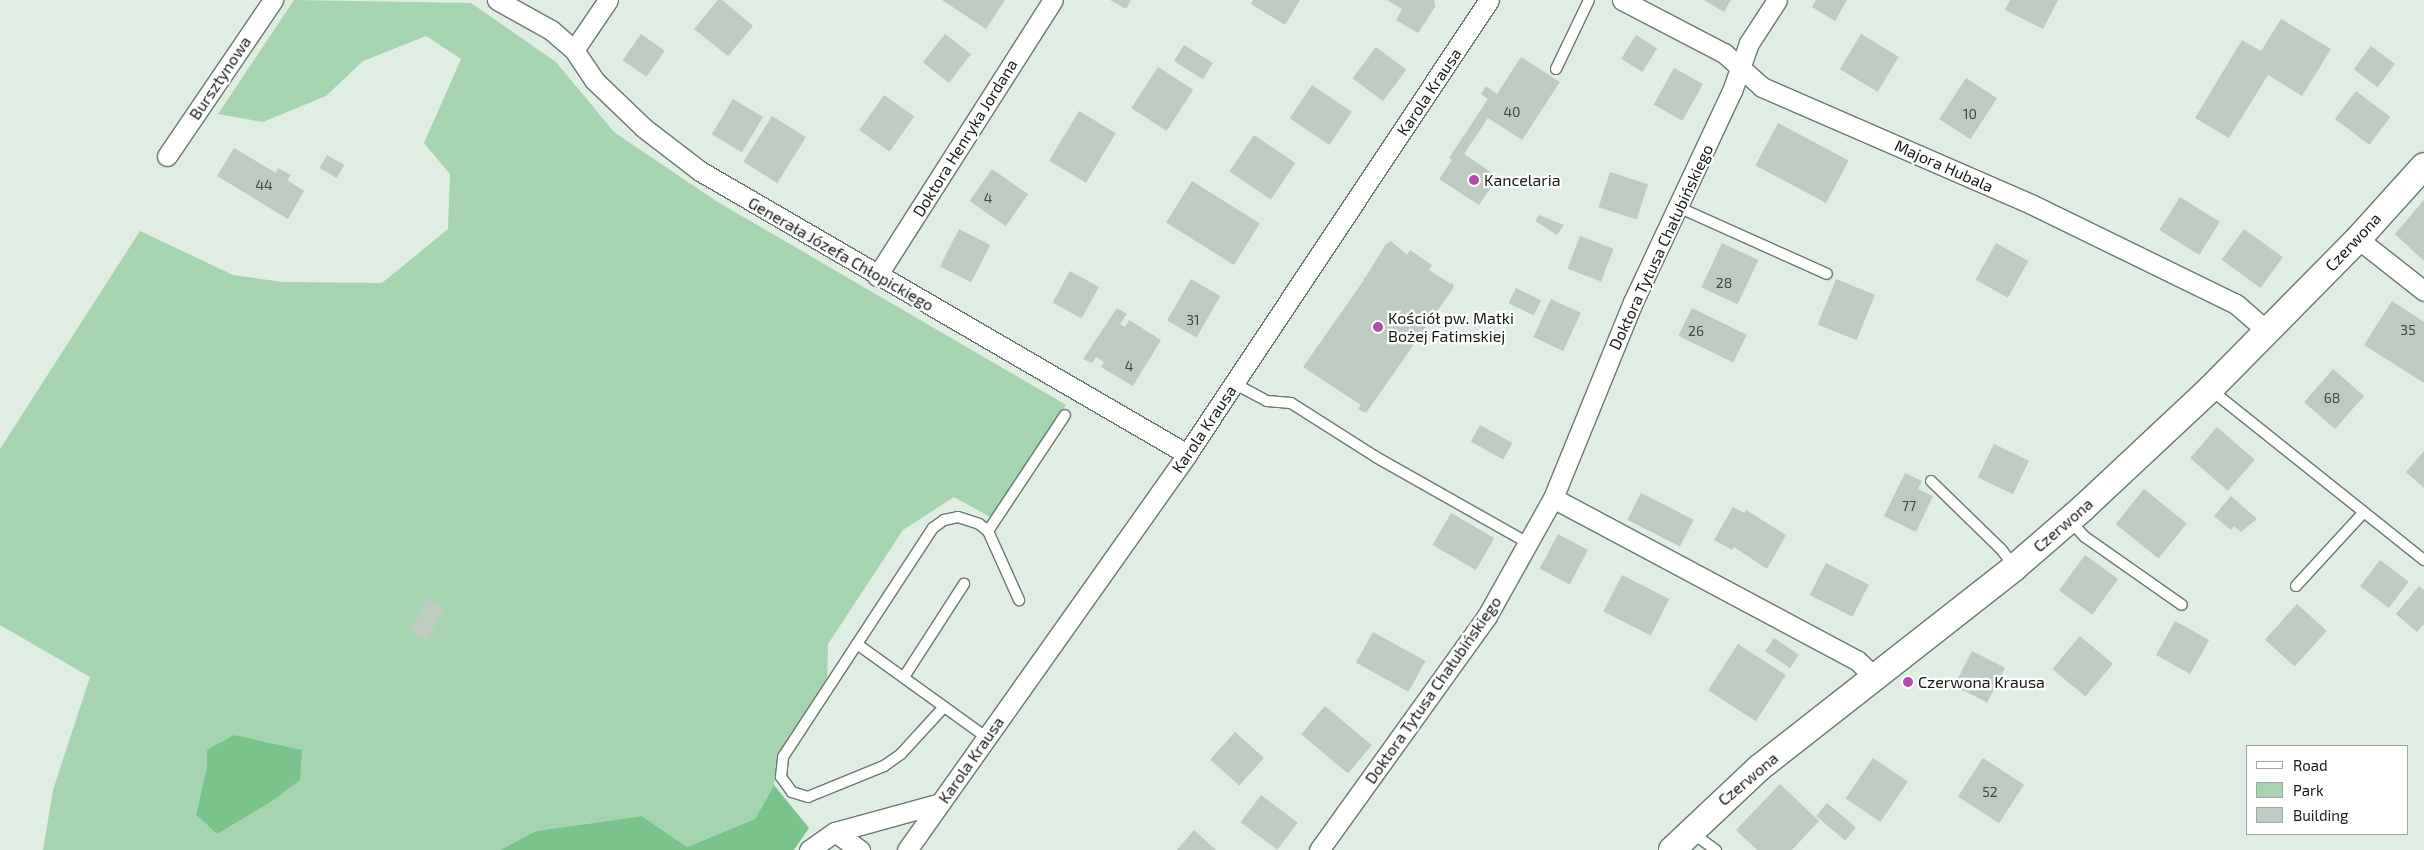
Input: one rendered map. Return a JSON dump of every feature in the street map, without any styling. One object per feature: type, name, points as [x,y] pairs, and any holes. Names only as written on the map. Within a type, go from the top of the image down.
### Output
[{"type":"street","name":"Bursztynowa","points":[[167,156],[273,0]]},
{"type":"street","name":"Generała Józefa Chłopickiego","points":[[497,0],[551,30],[574,50],[594,80],[637,121],[700,171],[1187,454]]},
{"type":"street","points":[[574,50],[608,0]]},
{"type":"street","name":"Doktora Henryka Jordana","points":[[878,276],[1053,0]]},
{"type":"street","name":"Karola Krausa","points":[[907,850],[1187,454],[1490,0]]},
{"type":"street","name":"Majora Hubala","points":[[1622,0],[1724,53],[1762,87],[2031,204],[2236,304],[2267,331]]},
{"type":"street","name":"Doktora Tytusa Chałubińskiego","points":[[1318,850],[1487,616],[1553,498],[1632,302],[1732,92],[1749,43],[1777,0]]},
{"type":"street","name":"Czerwona","points":[[1672,850],[1759,768],[2015,567],[2069,520],[2210,389],[2358,239],[2424,166]]},
{"type":"street","points":[[2358,239],[2424,291]]},
{"type":"street","points":[[1553,498],[1857,660],[1874,677]]},
{"type":"street","points":[[809,850],[835,832],[940,803]]},
{"type":"street","points":[[835,832],[860,850]]},
{"type":"lane","points":[[1556,69],[1589,0]]},
{"type":"lane","points":[[1678,207],[1826,274]]},
{"type":"lane","points":[[1235,384],[1267,401],[1291,403],[1376,457],[1528,543]]},
{"type":"lane","points":[[2210,389],[2424,560]]},
{"type":"lane","points":[[988,531],[1065,415]]},
{"type":"lane","points":[[1931,481],[2001,549],[2015,567]]},
{"type":"lane","points":[[2296,586],[2364,512]]},
{"type":"lane","points":[[944,707],[901,754],[884,766],[808,797],[792,792],[781,777],[783,757],[933,528],[944,520],[958,517],[979,524],[988,531],[1019,600]]},
{"type":"lane","points":[[2069,520],[2085,537],[2182,605]]},
{"type":"lane","points":[[904,677],[964,584]]},
{"type":"lane","points":[[857,644],[986,737]]},
{"type":"lane","points":[[1690,832],[1716,850]]},
{"type":"green space","points":[[294,0],[471,3],[556,62],[614,132],[716,201],[1066,405],[992,518],[954,497],[903,530],[828,644],[827,686],[779,755],[774,785],[755,819],[687,847],[642,816],[536,831],[500,850],[43,850],[53,790],[90,677],[0,625],[0,449],[140,231],[233,275],[283,282],[382,283],[448,229],[450,174],[424,143],[461,59],[426,36],[363,61],[326,96],[263,122],[218,114]],"holes":[[[207,751],[217,834],[196,815],[207,766]]]},
{"type":"green space","points":[[234,735],[302,750],[300,780],[272,801],[217,834],[196,815],[207,766],[207,750]]},
{"type":"green space","points":[[774,785],[809,828],[794,850],[500,850],[536,831],[642,816],[687,847],[755,819]]},
{"type":"building","points":[[718,0],[722,0],[753,26],[728,56],[694,29]]},
{"type":"building","points":[[942,0],[1005,0],[986,29]]},
{"type":"building","points":[[1110,0],[1131,0],[1126,9]]},
{"type":"building","points":[[1253,0],[1300,0],[1285,25],[1251,4]]},
{"type":"building","points":[[1387,0],[1434,0],[1435,7],[1418,33],[1396,20],[1402,9]]},
{"type":"building","points":[[1704,0],[1731,0],[1724,12]]},
{"type":"building","points":[[1816,0],[1847,0],[1835,21],[1812,7]]},
{"type":"building","points":[[2010,0],[2058,0],[2043,29],[2005,10]]},
{"type":"building","points":[[2281,19],[2331,49],[2302,96],[2268,75],[2229,138],[2195,118],[2242,40],[2261,51]]},
{"type":"building","points":[[641,34],[665,51],[646,77],[623,60]]},
{"type":"building","points":[[945,34],[971,54],[949,83],[923,62]]},
{"type":"building","points":[[1861,34],[1899,57],[1878,92],[1840,69]]},
{"type":"building","points":[[1636,35],[1657,48],[1642,72],[1621,59]]},
{"type":"building","points":[[1184,45],[1213,63],[1203,79],[1174,61]]},
{"type":"building","points":[[2371,46],[2395,64],[2378,87],[2354,69]]},
{"type":"building","points":[[1376,47],[1406,70],[1383,101],[1353,78]]},
{"type":"building","points":[[1521,57],[1560,82],[1522,140],[1488,118],[1464,154],[1498,177],[1479,205],[1439,179],[1452,160],[1449,158],[1488,99],[1481,94],[1486,86],[1497,94]]},
{"type":"building","points":[[1158,67],[1193,90],[1167,131],[1131,108]]},
{"type":"building","points":[[1674,68],[1703,84],[1683,121],[1654,105]]},
{"type":"building","points":[[1966,78],[1997,98],[1970,139],[1939,119]]},
{"type":"building","points":[[1312,85],[1352,112],[1329,145],[1290,118]]},
{"type":"building","points":[[2356,91],[2390,117],[2369,145],[2335,119]]},
{"type":"building","points":[[884,95],[914,116],[890,151],[859,130]]},
{"type":"building","points":[[733,99],[763,117],[742,152],[712,134]]},
{"type":"building","points":[[1079,111],[1116,133],[1086,183],[1049,161]]},
{"type":"building","points":[[772,116],[806,137],[777,183],[743,162]]},
{"type":"building","points":[[1778,123],[1849,161],[1826,203],[1755,165]]},
{"type":"building","points":[[1254,135],[1295,163],[1271,199],[1229,171]]},
{"type":"building","points":[[234,148],[276,173],[278,168],[291,175],[287,180],[304,191],[288,219],[217,176]]},
{"type":"building","points":[[327,155],[344,165],[337,178],[320,168]]},
{"type":"building","points":[[992,169],[1028,194],[1006,226],[970,201]]},
{"type":"building","points":[[1610,172],[1648,184],[1637,220],[1599,207]]},
{"type":"building","points":[[1192,181],[1260,223],[1234,265],[1166,223]]},
{"type":"building","points":[[2180,197],[2220,222],[2199,255],[2159,230]]},
{"type":"building","points":[[2424,200],[2424,261],[2395,234]]},
{"type":"building","points":[[1539,215],[1564,225],[1557,235],[1535,221]]},
{"type":"building","points":[[959,229],[990,245],[971,282],[940,266]]},
{"type":"building","points":[[2244,229],[2283,257],[2260,288],[2222,260]]},
{"type":"building","points":[[1580,236],[1614,249],[1601,282],[1567,269]]},
{"type":"building","name":"Kościół pw. Matki Bożej Fatimskiej","points":[[1391,241],[1407,255],[1410,250],[1432,265],[1429,270],[1451,284],[1452,282],[1454,287],[1366,413],[1358,409],[1361,405],[1303,367],[1364,280],[1363,277],[1365,278],[1386,244]]},
{"type":"building","points":[[1722,243],[1758,260],[1738,304],[1701,287]]},
{"type":"building","points":[[1996,243],[2028,261],[2008,298],[1976,280]]},
{"type":"building","points":[[1070,271],[1099,287],[1081,318],[1053,302]]},
{"type":"building","points":[[1191,279],[1220,296],[1196,338],[1167,321]]},
{"type":"building","points":[[1836,279],[1875,295],[1857,340],[1818,324]]},
{"type":"building","points":[[1516,288],[1541,300],[1534,316],[1509,303]]},
{"type":"building","points":[[1551,299],[1581,313],[1563,351],[1533,337]]},
{"type":"building","points":[[2392,301],[2424,322],[2424,383],[2364,345]]},
{"type":"building","points":[[1117,308],[1127,314],[1120,324],[1125,327],[1129,320],[1161,340],[1133,386],[1101,367],[1104,362],[1096,357],[1092,363],[1083,359]]},
{"type":"building","points":[[1692,308],[1747,335],[1733,363],[1678,336]]},
{"type":"building","points":[[2333,369],[2364,396],[2335,429],[2304,402]]},
{"type":"building","points":[[1480,425],[1512,443],[1503,460],[1471,442]]},
{"type":"building","points":[[2217,427],[2255,460],[2228,491],[2190,458]]},
{"type":"building","points":[[1994,444],[2029,461],[2013,494],[1978,477]]},
{"type":"building","points":[[2424,451],[2424,488],[2406,472]]},
{"type":"building","points":[[1905,473],[1922,481],[1918,489],[1933,496],[1916,532],[1884,516]]},
{"type":"building","points":[[2144,489],[2187,524],[2158,559],[2116,524]]},
{"type":"building","points":[[1641,493],[1694,520],[1680,547],[1627,520]]},
{"type":"building","points":[[2231,496],[2257,519],[2241,532],[2234,526],[2231,530],[2214,516]]},
{"type":"building","points":[[1733,507],[1744,513],[1746,510],[1786,535],[1767,569],[1734,547],[1732,550],[1714,540]]},
{"type":"building","points":[[1451,513],[1494,538],[1476,570],[1432,545]]},
{"type":"building","points":[[1558,534],[1588,550],[1570,584],[1540,568]]},
{"type":"building","points":[[2085,555],[2118,579],[2092,615],[2059,591]]},
{"type":"building","points":[[2380,560],[2409,582],[2389,608],[2360,586]]},
{"type":"building","points":[[1826,563],[1869,585],[1852,617],[1810,595]]},
{"type":"building","points":[[1622,575],[1669,599],[1651,636],[1603,612]]},
{"type":"building","points":[[2419,586],[2424,590],[2424,624],[2417,632],[2396,614]]},
{"type":"building","points":[[428,598],[445,608],[427,640],[410,630]]},
{"type":"building","points":[[2297,604],[2327,631],[2295,666],[2265,640]]},
{"type":"building","points":[[2175,621],[2209,640],[2190,674],[2156,655]]},
{"type":"building","points":[[1373,632],[1425,661],[1409,692],[1356,663]]},
{"type":"building","points":[[2080,636],[2113,664],[2085,697],[2052,669]]},
{"type":"building","points":[[1774,638],[1799,655],[1790,668],[1765,651]]},
{"type":"building","points":[[1738,644],[1786,675],[1756,721],[1708,690]]},
{"type":"building","points":[[1972,651],[2005,668],[1987,703],[1954,686]]},
{"type":"building","points":[[1325,706],[1372,745],[1348,774],[1301,734]]},
{"type":"building","points":[[1235,732],[1264,758],[1239,786],[1210,759]]},
{"type":"building","points":[[1873,758],[1908,781],[1880,822],[1846,799]]},
{"type":"building","points":[[1983,758],[2024,785],[1999,823],[1958,797]]},
{"type":"building","points":[[1780,784],[1819,821],[1792,850],[1757,850],[1736,830]]},
{"type":"building","points":[[1261,795],[1298,823],[1277,850],[1241,822]]},
{"type":"building","points":[[1827,803],[1856,827],[1845,840],[1816,816]]},
{"type":"building","points":[[1194,830],[1216,850],[1177,850]]},
{"type":"place","name":"Kancelaria","points":[[1474,180]]},
{"type":"place","name":"Kościół pw. Matki Bożej Fatimskiej","points":[[1378,327]]},
{"type":"place","name":"Czerwona Krausa","points":[[1908,682]]}]
